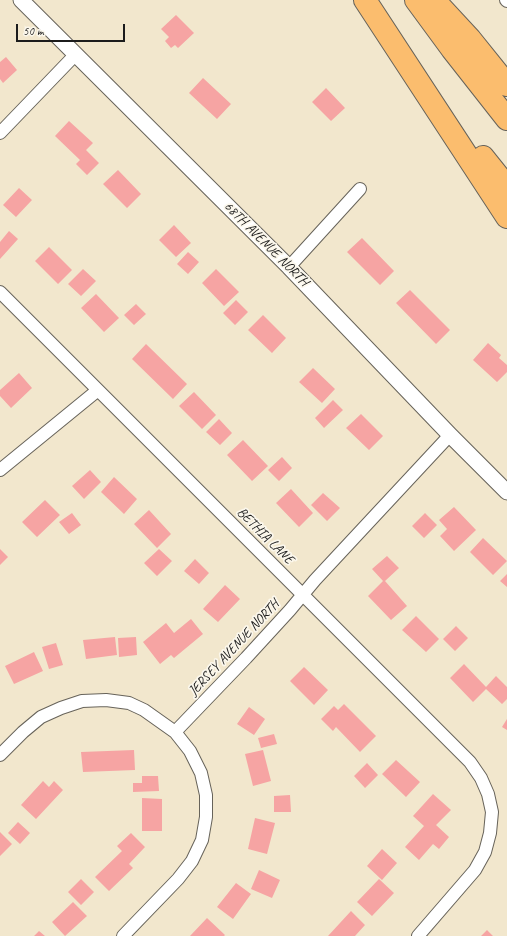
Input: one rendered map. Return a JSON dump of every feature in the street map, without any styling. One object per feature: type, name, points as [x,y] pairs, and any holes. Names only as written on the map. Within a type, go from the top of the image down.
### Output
[{"type":"highway","points":[[365,0],[507,217]]},
{"type":"highway","points":[[416,0],[507,119]]},
{"type":"highway","points":[[434,0],[470,39],[507,85]]},
{"type":"highway","points":[[387,33],[507,187]]},
{"type":"street","name":"68TH AVENUE NORTH","points":[[21,0],[289,268],[507,492]]},
{"type":"street","points":[[0,132],[76,54]]},
{"type":"street","points":[[289,268],[360,190]]},
{"type":"street","name":"BETHIA LANE","points":[[0,292],[470,762],[481,778],[486,789],[492,812],[490,833],[485,852],[475,870],[418,936]]},
{"type":"street","points":[[0,470],[98,390]]},
{"type":"street","name":"JERSEY AVENUE NORTH","points":[[175,732],[261,642],[320,574],[450,435]]},
{"type":"street","points":[[0,755],[23,732],[41,717],[82,701],[106,700],[129,703],[144,710],[175,732],[190,751],[201,773],[206,795],[206,817],[202,840],[192,861],[178,879],[123,936]]},
{"type":"building","points":[[176,15],[194,33],[178,48],[175,45],[171,48],[165,41],[169,37],[161,29]]},
{"type":"building","points":[[6,57],[17,70],[3,83],[0,79],[0,62]]},
{"type":"building","points":[[203,78],[231,104],[217,119],[189,93]]},
{"type":"building","points":[[326,88],[345,108],[331,121],[312,102]]},
{"type":"building","points":[[69,121],[93,143],[86,150],[99,163],[87,175],[76,164],[80,160],[55,136]]},
{"type":"building","points":[[118,170],[141,194],[127,208],[103,184]]},
{"type":"building","points":[[19,188],[32,200],[16,217],[3,205]]},
{"type":"building","points":[[174,225],[191,243],[176,257],[159,240]]},
{"type":"building","points":[[9,231],[18,239],[0,259],[0,242]]},
{"type":"building","points":[[362,238],[394,271],[380,285],[347,252]]},
{"type":"building","points":[[49,247],[72,270],[58,284],[35,261]]},
{"type":"building","points":[[188,252],[199,262],[188,274],[177,264]]},
{"type":"building","points":[[83,269],[96,281],[81,296],[68,284]]},
{"type":"building","points":[[216,269],[239,292],[224,306],[202,283]]},
{"type":"building","points":[[410,290],[450,330],[436,344],[396,303]]},
{"type":"building","points":[[96,294],[119,318],[104,332],[81,308]]},
{"type":"building","points":[[236,300],[248,312],[235,325],[223,313]]},
{"type":"building","points":[[136,304],[146,314],[134,325],[124,315]]},
{"type":"building","points":[[263,315],[286,338],[272,353],[248,330]]},
{"type":"building","points":[[488,343],[501,355],[499,358],[507,365],[507,372],[497,382],[473,360]]},
{"type":"building","points":[[146,344],[187,384],[173,399],[132,359]]},
{"type":"building","points":[[313,368],[335,389],[322,403],[299,382]]},
{"type":"building","points":[[19,373],[32,388],[11,408],[0,396],[0,390]]},
{"type":"building","points":[[194,392],[216,415],[202,429],[179,406]]},
{"type":"building","points":[[333,400],[343,410],[324,428],[315,418]]},
{"type":"building","points":[[361,414],[383,436],[369,450],[346,428]]},
{"type":"building","points":[[219,419],[232,433],[220,445],[206,432]]},
{"type":"building","points":[[243,440],[268,466],[252,481],[227,455]]},
{"type":"building","points":[[282,457],[292,468],[279,481],[268,470]]},
{"type":"building","points":[[90,470],[101,482],[84,499],[72,486]]},
{"type":"building","points":[[114,477],[137,499],[124,514],[101,492]]},
{"type":"building","points":[[291,489],[313,513],[299,527],[276,503]]},
{"type":"building","points":[[323,493],[340,508],[327,521],[311,505]]},
{"type":"building","points":[[45,500],[60,515],[37,537],[22,522]]},
{"type":"building","points":[[454,507],[476,530],[454,551],[440,536],[447,529],[439,520]]},
{"type":"building","points":[[149,510],[171,534],[157,548],[134,524]]},
{"type":"building","points":[[72,513],[81,525],[69,534],[59,522]]},
{"type":"building","points":[[425,513],[437,525],[424,538],[412,526]]},
{"type":"building","points":[[483,538],[507,561],[493,575],[470,552]]},
{"type":"building","points":[[0,549],[8,557],[0,565]]},
{"type":"building","points":[[159,549],[172,561],[157,576],[144,563]]},
{"type":"building","points":[[387,556],[399,568],[385,581],[407,606],[391,620],[368,596],[383,581],[372,569]]},
{"type":"building","points":[[195,559],[209,573],[199,584],[184,571]]},
{"type":"building","points":[[507,574],[507,587],[500,581]]},
{"type":"building","points":[[225,585],[240,599],[218,622],[203,609]]},
{"type":"building","points":[[416,616],[439,639],[426,652],[402,630]]},
{"type":"building","points":[[191,619],[203,634],[174,658],[171,655],[160,664],[143,642],[166,623],[174,633]]},
{"type":"building","points":[[456,626],[468,638],[455,651],[443,639]]},
{"type":"building","points":[[115,637],[117,655],[86,659],[83,640]]},
{"type":"building","points":[[136,637],[137,655],[119,657],[118,638]]},
{"type":"building","points":[[56,643],[63,665],[49,669],[42,647]]},
{"type":"building","points":[[34,652],[43,671],[14,684],[5,666]]},
{"type":"building","points":[[464,664],[486,687],[496,676],[507,687],[507,699],[502,704],[486,689],[473,702],[450,678]]},
{"type":"building","points":[[304,667],[328,690],[314,705],[290,681]]},
{"type":"building","points":[[344,704],[376,736],[360,752],[336,727],[333,731],[321,719],[334,706],[338,710]]},
{"type":"building","points":[[249,707],[265,719],[254,735],[237,724]]},
{"type":"building","points":[[507,719],[507,730],[502,727]]},
{"type":"building","points":[[274,734],[277,744],[261,748],[258,738]]},
{"type":"building","points":[[134,750],[135,770],[83,772],[81,752]]},
{"type":"building","points":[[263,750],[271,781],[253,786],[245,754]]},
{"type":"building","points":[[396,760],[420,782],[406,797],[382,774]]},
{"type":"building","points":[[367,763],[378,775],[365,788],[354,776]]},
{"type":"building","points":[[142,776],[158,776],[159,791],[133,792],[133,783],[142,783]]},
{"type":"building","points":[[43,781],[49,787],[54,781],[63,790],[36,819],[21,805]]},
{"type":"building","points":[[433,794],[451,810],[436,825],[449,837],[439,849],[433,844],[419,860],[405,847],[424,826],[413,816]]},
{"type":"building","points":[[290,795],[291,812],[274,812],[274,796]]},
{"type":"building","points":[[142,798],[162,799],[162,831],[142,831]]},
{"type":"building","points":[[255,818],[275,823],[267,854],[248,849]]},
{"type":"building","points":[[18,822],[30,833],[20,844],[8,833]]},
{"type":"building","points":[[0,832],[12,844],[0,856]]},
{"type":"building","points":[[131,833],[145,847],[129,864],[133,868],[109,891],[95,877],[122,851],[117,846]]},
{"type":"building","points":[[382,849],[397,863],[382,880],[367,866]]},
{"type":"building","points":[[259,870],[280,880],[272,898],[251,889]]},
{"type":"building","points":[[81,879],[94,892],[81,905],[68,892]]},
{"type":"building","points":[[379,879],[394,893],[372,916],[357,902]]},
{"type":"building","points":[[236,883],[251,894],[233,919],[217,907]]},
{"type":"building","points":[[73,902],[87,916],[65,936],[52,922]]},
{"type":"building","points":[[351,911],[365,925],[355,936],[328,936]]},
{"type":"building","points":[[207,918],[225,935],[190,936]]},
{"type":"building","points":[[487,930],[493,936],[481,936]]},
{"type":"building","points":[[39,931],[45,936],[34,936]]}]
